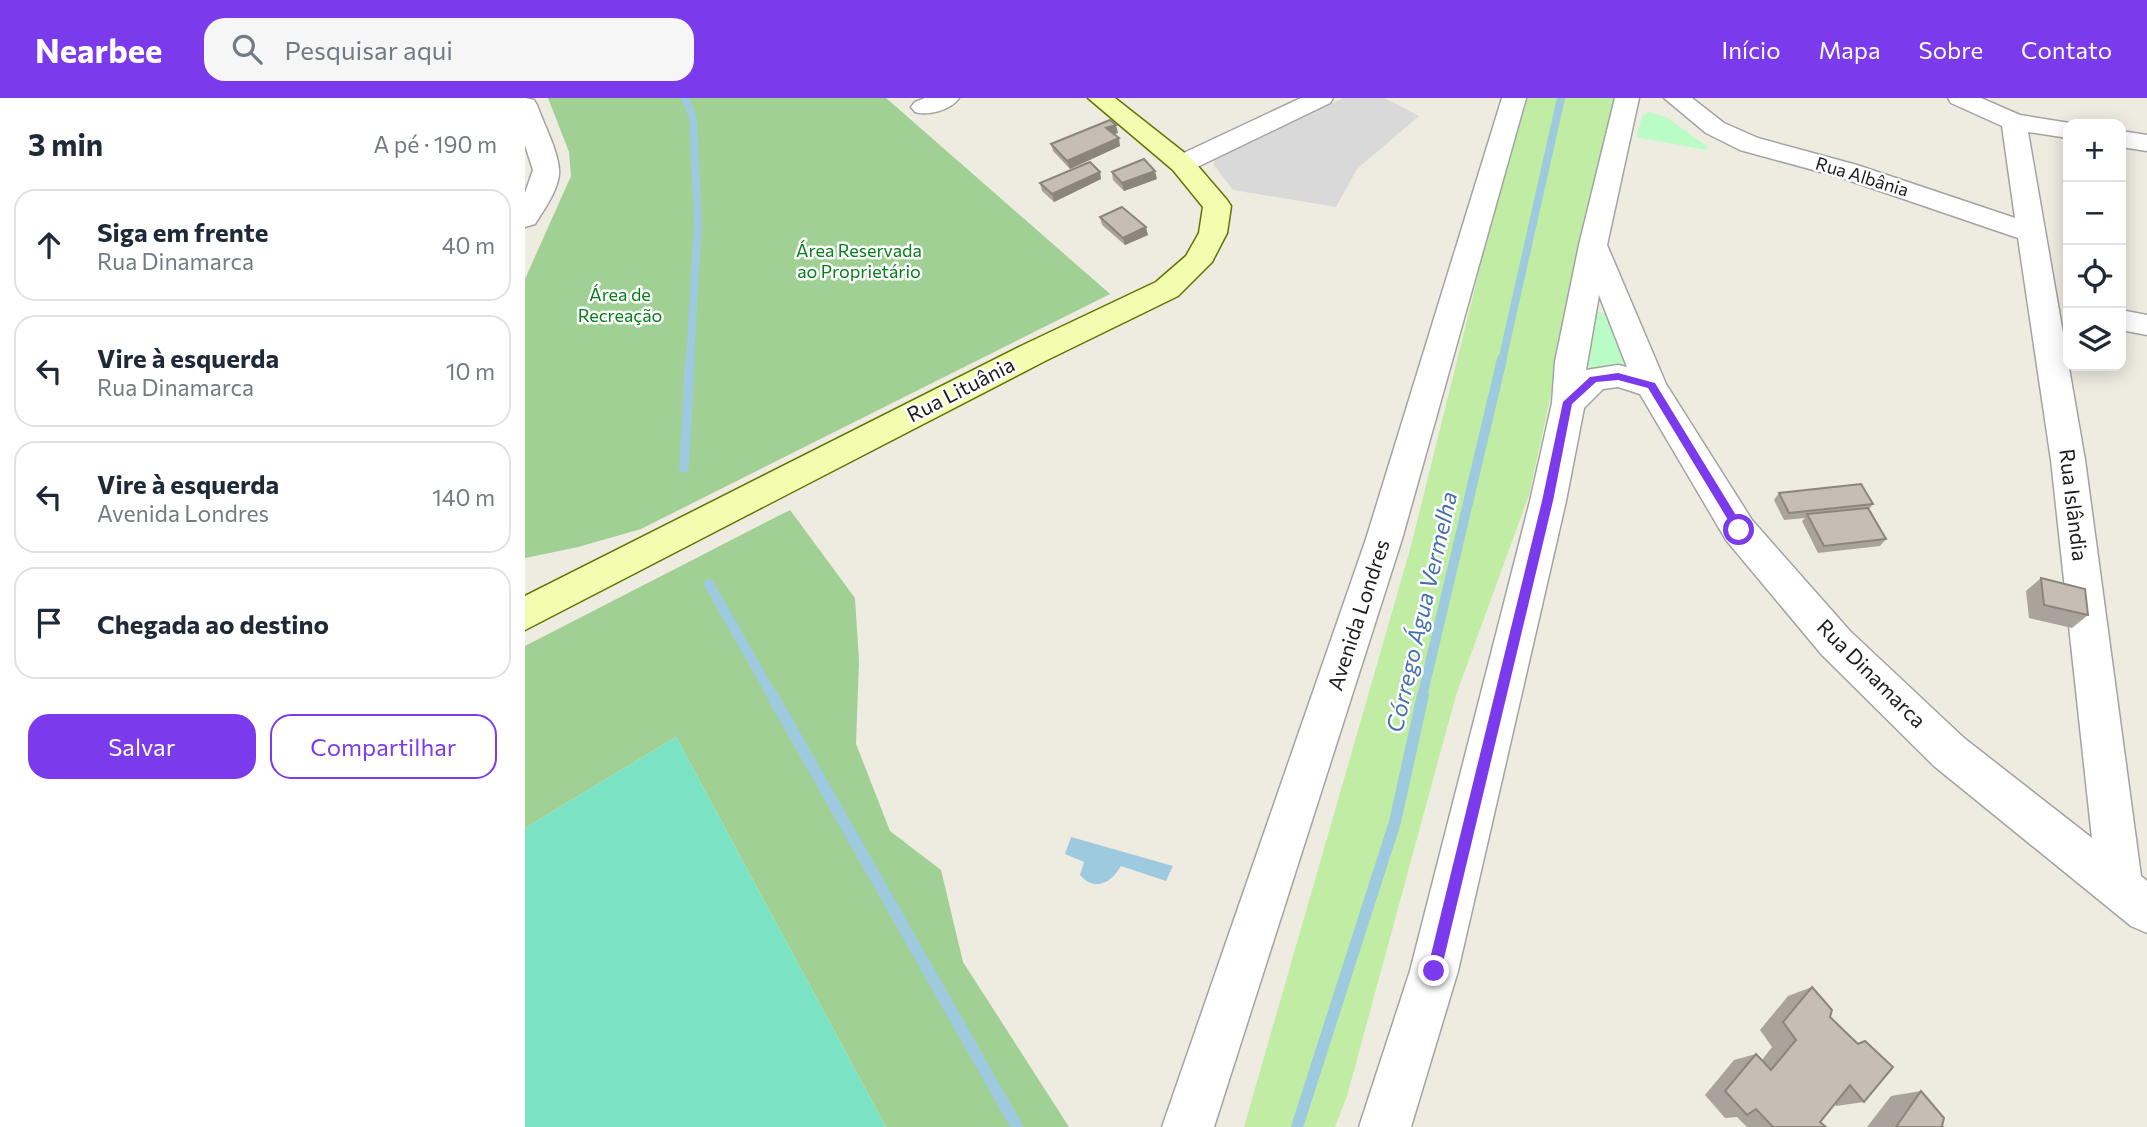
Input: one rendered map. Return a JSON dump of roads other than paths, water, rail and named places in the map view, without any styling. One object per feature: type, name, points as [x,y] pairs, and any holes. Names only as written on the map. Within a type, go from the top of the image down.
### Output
[{"type":"street","name":"Rua Lituânia","points":[[525,614],[1034,353],[1167,289],[1197,262],[1213,233],[1217,206],[1182,164],[1100,98]]},
{"type":"street","points":[[1182,164],[1321,98]]},
{"type":"street","name":"Avenida Londres","points":[[1188,1127],[1384,539],[1514,98]]},
{"type":"street","name":"Rua Albânia","points":[[1676,98],[1715,128],[1749,144],[1847,171],[2031,232]]},
{"type":"street","points":[[1960,98],[2014,122],[2063,130]]},
{"type":"street","points":[[525,107],[536,172],[537,198],[525,218]]},
{"type":"street","name":"Rua Albânia","points":[[1623,114],[1652,108],[1699,116]]},
{"type":"street","points":[[1385,1127],[1434,971],[1548,501],[1593,245],[1623,114]]},
{"type":"street","name":"Rua Islândia","points":[[2014,122],[2031,232],[2056,306],[2068,460],[2134,900]]},
{"type":"street","points":[[2126,140],[2147,143]]},
{"type":"street","name":"Rua Dinamarca","points":[[1593,245],[1651,386],[1739,530],[1836,643],[1949,752],[2134,900]]},
{"type":"street","points":[[2126,321],[2147,325]]},
{"type":"street","points":[[1567,402],[1594,379],[1618,376],[1651,386]]},
{"type":"water","points":[[1071,837],[1173,866],[1166,881],[1121,866],[1108,881],[1091,883],[1080,875],[1084,862],[1065,854]]},
{"type":"waterway","points":[[685,98],[693,118],[698,221],[690,361]]},
{"type":"waterway","name":"Córrego Água Vermelha","points":[[1502,361],[1561,98]]},
{"type":"waterway","points":[[684,468],[690,359]]},
{"type":"waterway","name":"Córrego Água Vermelha","points":[[1422,697],[1502,359]]},
{"type":"waterway","points":[[709,584],[773,697]]},
{"type":"waterway","points":[[772,695],[1017,1127]]},
{"type":"waterway","name":"Córrego Água Vermelha","points":[[1297,1127],[1395,822],[1423,695]]},
{"type":"park label","name":"Área Reservada ao Proprietário","points":[[859,261]]},
{"type":"park label","name":"Área de Recreação","points":[[620,305]]}]
